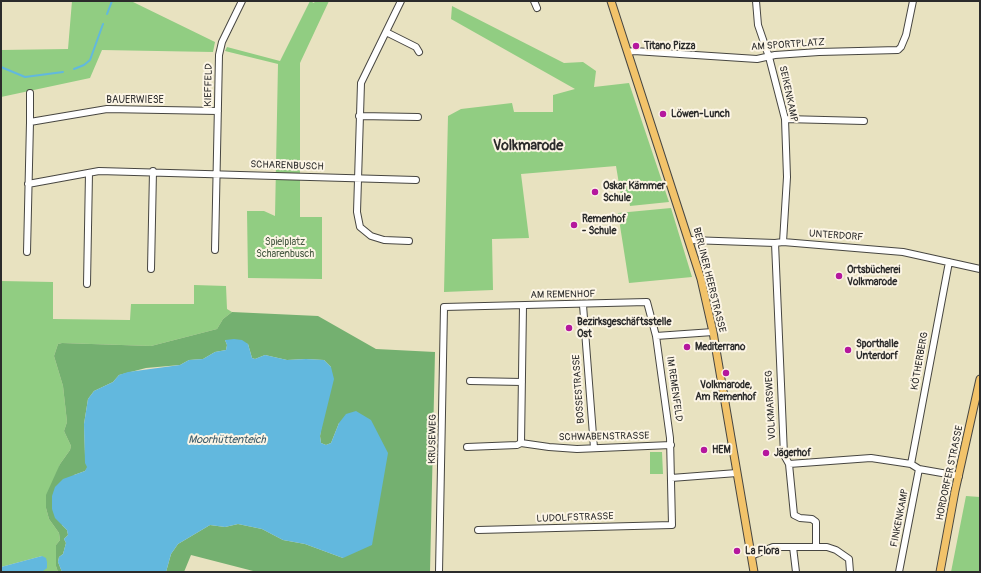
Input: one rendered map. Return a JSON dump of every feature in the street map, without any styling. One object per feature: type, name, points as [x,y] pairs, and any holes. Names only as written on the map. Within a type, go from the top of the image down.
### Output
[{"type":"main road","name":"BERLINER HEERSTRASSE","points":[[611,1],[690,240],[713,332],[754,572]]},
{"type":"main road","name":"HORDORFER STRASSE","points":[[940,572],[958,476],[980,379]]},
{"type":"street","name":"KIEFFELD","points":[[217,174],[220,47],[242,1]]},
{"type":"street","points":[[402,1],[361,83],[357,212],[360,227],[365,232],[378,239],[409,241]]},
{"type":"street","points":[[534,1],[537,8]]},
{"type":"street","name":"SEIKENKAMP","points":[[756,1],[758,25],[769,56],[785,120],[787,177],[783,242]]},
{"type":"street","name":"AM SPORTPLATZ","points":[[628,52],[634,51],[757,59],[769,56],[820,52],[898,50],[901,47],[906,35],[913,1]]},
{"type":"street","points":[[386,32],[416,48],[419,52]]},
{"type":"street","points":[[27,252],[30,93]]},
{"type":"street","name":"BAUERWIESE","points":[[30,122],[107,109],[218,111]]},
{"type":"street","points":[[359,116],[418,116]]},
{"type":"street","points":[[785,120],[864,121]]},
{"type":"street","name":"SCHARENBUSCH","points":[[28,184],[99,171],[153,171],[416,180]]},
{"type":"street","points":[[151,269],[153,171]]},
{"type":"street","points":[[86,284],[89,172]]},
{"type":"street","points":[[215,250],[217,174]]},
{"type":"street","name":"UNTERDORF","points":[[690,240],[775,244],[783,242],[903,252],[980,269]]},
{"type":"street","name":"VOLKMARSWEG","points":[[775,244],[784,455],[789,464],[794,515],[800,518],[812,519],[816,522],[816,547]]},
{"type":"street","name":"KÖTHERBERG","points":[[911,464],[949,262]]},
{"type":"street","name":"AM REMENHOF","points":[[444,307],[583,305],[647,302],[656,336]]},
{"type":"street","name":"BOSSESTRASSE","points":[[583,305],[594,448]]},
{"type":"street","points":[[521,443],[524,306]]},
{"type":"street","name":"KRUSEWEG","points":[[439,572],[444,307]]},
{"type":"street","points":[[656,336],[713,332]]},
{"type":"street","name":"IM REMENFELD","points":[[656,336],[670,445],[672,525]]},
{"type":"street","points":[[470,381],[522,382]]},
{"type":"street","name":"SCHWABENSTRASSE","points":[[467,447],[517,445],[521,443],[549,447],[594,448],[670,445]]},
{"type":"street","points":[[789,464],[871,458],[911,464],[920,468],[958,476]]},
{"type":"street","name":"FINKENKAMP","points":[[899,572],[920,468]]},
{"type":"street","points":[[671,478],[738,473]]},
{"type":"street","name":"LUDOLFSTRASSE","points":[[478,530],[672,525]]},
{"type":"street","points":[[793,547],[796,572]]},
{"type":"street","points":[[752,556],[773,548],[830,548],[846,555],[850,562],[850,572]]},
{"type":"green space","points":[[72,1],[131,1],[215,42],[213,52],[102,50],[90,78],[1,97],[1,50],[68,49]]},
{"type":"green space","name":"Spielplatz Scharenbusch","points":[[310,1],[314,3],[315,1],[329,1],[300,63],[300,217],[322,217],[322,279],[248,278],[247,211],[264,211],[275,216],[278,64],[225,51],[227,47],[280,61]]},
{"type":"green space","points":[[452,6],[564,63],[583,62],[596,71],[594,87],[629,83],[669,202],[630,206],[629,201],[622,202],[616,166],[521,174],[529,238],[492,239],[493,290],[444,292],[448,116],[461,109],[512,103],[514,112],[553,112],[553,95],[575,89],[451,19]]},
{"type":"green space","points":[[671,208],[692,277],[629,283],[618,213]]},
{"type":"green space","points":[[1,281],[53,282],[53,319],[130,320],[131,304],[194,304],[194,285],[226,286],[227,309],[232,312],[223,319],[217,329],[151,346],[58,344],[54,356],[63,386],[67,422],[64,431],[71,446],[70,450],[60,464],[46,508],[49,519],[59,533],[60,540],[56,545],[56,566],[58,572],[35,572],[43,571],[42,556],[1,567]]},
{"type":"green space","points":[[232,312],[318,316],[376,349],[435,352],[430,572],[257,572],[191,555],[184,572],[166,572],[171,554],[178,544],[210,525],[225,527],[238,524],[262,529],[283,540],[305,544],[343,558],[339,423],[331,443],[326,445],[321,443],[320,436],[331,367],[324,360],[287,360],[265,355],[255,359],[252,358],[248,344],[225,340],[227,345],[226,350],[215,352],[203,359],[189,360],[180,365],[146,368],[119,375],[113,382],[94,391],[88,399],[84,424],[85,455],[88,467],[85,471],[74,475],[62,525],[67,530],[68,535],[64,539],[66,543],[63,554],[59,557],[58,562],[62,572],[58,572],[56,566],[56,545],[60,540],[59,533],[49,519],[46,508],[46,495],[60,464],[70,450],[71,446],[64,431],[67,422],[63,386],[54,356],[58,344],[151,346],[217,329],[223,319]]},
{"type":"green space","points":[[650,452],[662,452],[663,474],[650,474]]},
{"type":"green space","points":[[966,496],[980,497],[980,572],[951,572]]},
{"type":"water","name":"Moorhüttenteich","points":[[225,340],[242,340],[248,344],[252,358],[255,359],[265,355],[287,360],[324,360],[331,367],[334,379],[320,436],[321,443],[326,445],[331,443],[339,423],[346,414],[356,411],[371,420],[388,453],[372,545],[343,558],[305,544],[283,540],[262,529],[238,524],[225,527],[210,525],[178,544],[171,554],[166,572],[62,572],[58,562],[59,557],[63,554],[66,543],[64,539],[68,535],[67,530],[55,518],[52,509],[52,496],[55,487],[63,479],[85,471],[87,467],[85,463],[84,424],[88,399],[94,391],[113,382],[119,375],[128,372],[180,365],[189,360],[203,359],[215,352],[226,350],[227,345]]},
{"type":"water","points":[[42,556],[46,558],[47,562],[47,568],[43,571],[1,572],[1,567]]},
{"type":"waterway","points":[[107,14],[112,1]]},
{"type":"waterway","points":[[74,69],[84,65],[90,60],[103,24]]},
{"type":"waterway","points":[[1,67],[25,77],[63,72]]},
{"type":"place","name":"Titano Pizza","points":[[636,46]]},
{"type":"place","name":"Löwen-Lunch","points":[[663,114]]},
{"type":"place","name":"Oskar Kämmer Schule","points":[[595,192]]},
{"type":"place","name":"Remenhof - Schule","points":[[574,225]]},
{"type":"place","name":"Ortsbücherei Volkmarode","points":[[839,276]]},
{"type":"place","name":"Bezirksgeschäftsstelle Ost","points":[[569,328]]},
{"type":"place","name":"Mediterrano","points":[[687,347]]},
{"type":"place","name":"Sporthalle Unterdorf","points":[[848,350]]},
{"type":"place","name":"Volkmarode, Am Remenhof","points":[[726,373]]},
{"type":"place","name":"HEM","points":[[704,450]]},
{"type":"place","name":"Jägerhof","points":[[766,453]]},
{"type":"place","name":"La Flora","points":[[737,551]]},
{"type":"district","name":"Volkmarode","points":[[528,146]]}]
